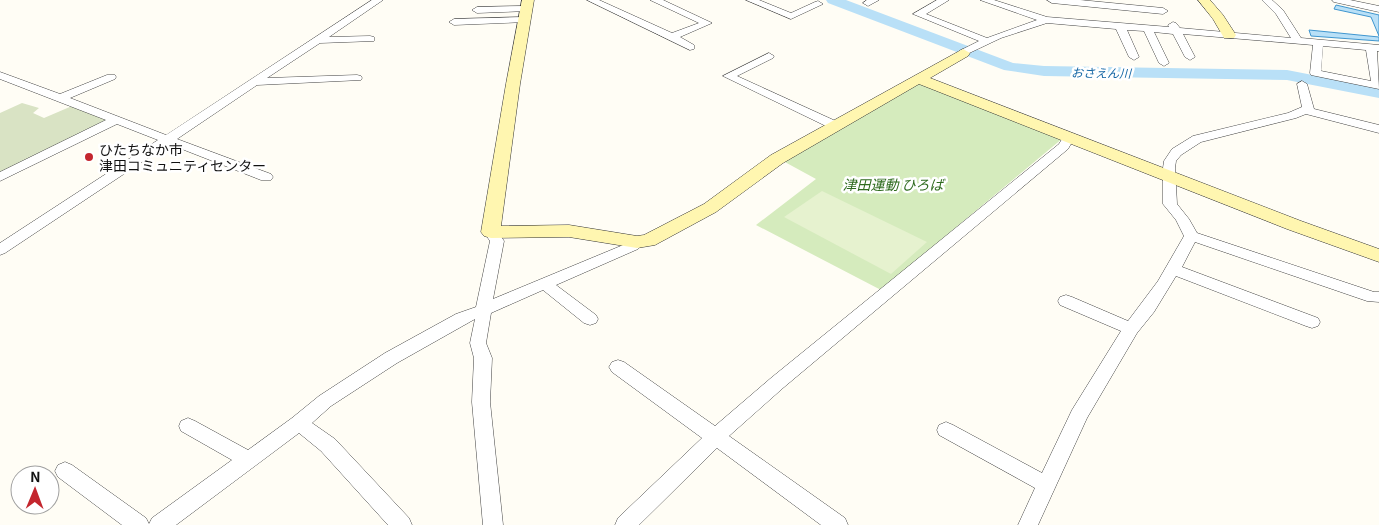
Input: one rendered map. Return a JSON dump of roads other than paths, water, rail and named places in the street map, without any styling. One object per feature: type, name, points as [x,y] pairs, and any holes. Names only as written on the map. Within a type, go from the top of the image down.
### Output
[{"type":"street","points":[[0,250],[378,0]]},
{"type":"street","points":[[592,0],[672,36],[690,47]]},
{"type":"street","points":[[751,0],[790,16],[818,4]]},
{"type":"street","points":[[944,0],[918,14],[987,40]]},
{"type":"street","points":[[985,0],[1046,20],[1298,40],[1375,47],[1378,86],[1315,73],[1318,42]]},
{"type":"street","points":[[1010,0],[1021,11]]},
{"type":"street","points":[[1052,0],[1110,3],[1163,11]]},
{"type":"street","points":[[1154,0],[1176,31],[1190,57]]},
{"type":"street","points":[[1204,0],[1219,18],[1229,35]]},
{"type":"street","points":[[1267,0],[1280,12],[1298,40]]},
{"type":"street","points":[[1341,0],[1379,9]]},
{"type":"street","points":[[661,1],[707,23],[672,36]]},
{"type":"street","points":[[772,9],[786,2]]},
{"type":"street","points":[[477,10],[526,9]]},
{"type":"street","points":[[454,22],[526,9]]},
{"type":"street","points":[[494,525],[481,402],[483,358],[478,343],[497,241],[491,232],[526,9]]},
{"type":"street","points":[[491,232],[533,230],[569,232],[637,242],[648,241],[695,218],[748,182],[777,159],[987,40],[1046,20]]},
{"type":"street","points":[[1120,26],[1134,57]]},
{"type":"street","points":[[1147,28],[1164,63]]},
{"type":"street","points":[[318,40],[370,39]]},
{"type":"street","points":[[769,56],[728,76],[836,126]]},
{"type":"street","points":[[0,75],[115,120],[169,138],[266,177]]},
{"type":"street","points":[[60,98],[111,77]]},
{"type":"street","points":[[255,82],[357,78]]},
{"type":"street","points":[[920,79],[1379,256]]},
{"type":"street","points":[[1302,84],[1308,109],[1292,116],[1197,139],[1176,152],[1170,161],[1168,176],[1170,204],[1182,219],[1191,236],[1379,297]]},
{"type":"street","points":[[1304,110],[1379,129]]},
{"type":"street","points":[[0,177],[115,120]]},
{"type":"street","points":[[625,525],[716,437],[777,383],[1064,146],[1069,137]]},
{"type":"street","points":[[1028,525],[1045,484],[1079,414],[1130,329],[1141,317],[1173,269],[1191,236]]},
{"type":"street","points":[[159,525],[247,459],[299,423],[325,401],[391,358],[462,318],[633,246],[637,242]]},
{"type":"street","points":[[1173,269],[1312,322]]},
{"type":"street","points":[[544,284],[590,319]]},
{"type":"street","points":[[1066,301],[1130,329]]},
{"type":"street","points":[[618,367],[838,525]]},
{"type":"street","points":[[299,423],[328,445],[402,525]]},
{"type":"street","points":[[188,426],[247,459]]},
{"type":"street","points":[[946,430],[1045,484]]},
{"type":"street","points":[[65,471],[139,525]]},
{"type":"water","points":[[1336,5],[1379,15],[1379,36],[1371,17],[1334,9]]},
{"type":"water","points":[[1309,30],[1379,37],[1379,41],[1311,36]]},
{"type":"waterway","name":"おさえん川","points":[[833,0],[1010,67],[1044,71],[1287,75],[1379,93]]},
{"type":"place","name":"ひたちなか市 津田コミュニティセンター","points":[[89,157]]},
{"type":"park label","name":"津田運動 ひろば","points":[[893,184]]}]
